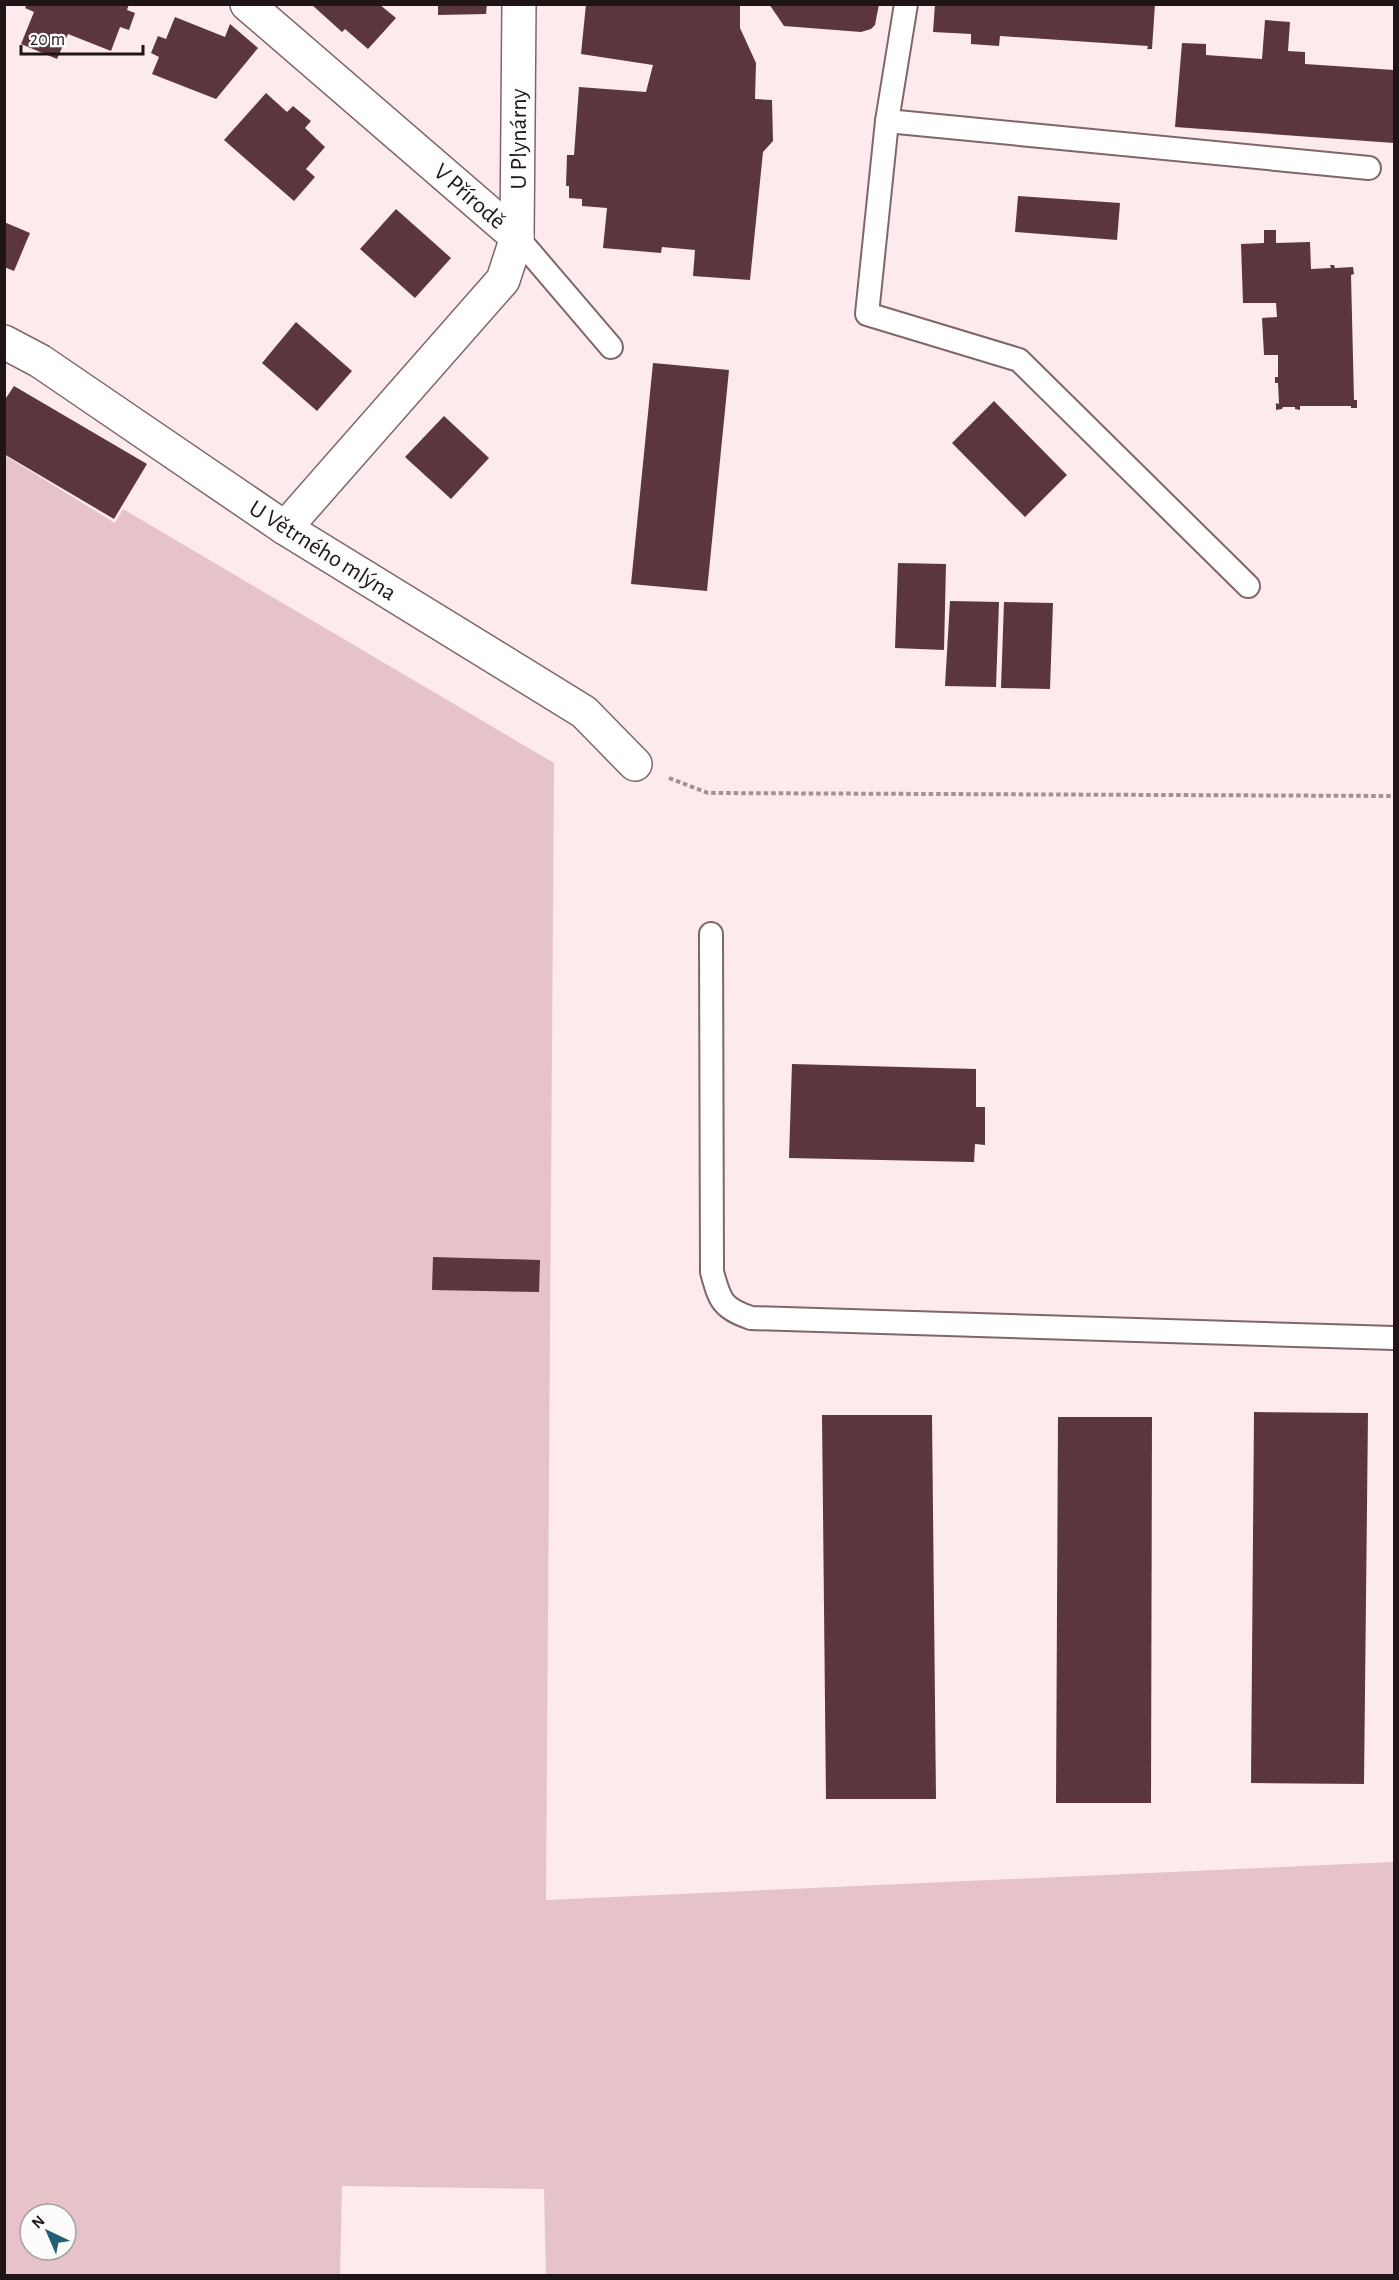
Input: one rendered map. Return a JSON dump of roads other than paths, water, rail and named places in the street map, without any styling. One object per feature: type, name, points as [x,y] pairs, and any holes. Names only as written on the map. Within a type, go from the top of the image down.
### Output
[{"type":"street","name":"V Přírodě","points":[[248,4],[517,237],[503,280],[285,528]]},
{"type":"street","name":"U Plynárny","points":[[517,237],[519,4]]},
{"type":"street","name":"U Větrného mlýna","points":[[4,342],[40,361],[285,528],[584,712],[635,764]]},
{"type":"lane","points":[[906,4],[888,121],[867,314],[1019,360],[1248,586]]},
{"type":"lane","points":[[888,121],[1369,168]]},
{"type":"lane","points":[[517,237],[611,347]]},
{"type":"lane","points":[[711,934],[712,1272],[718,1295],[732,1311],[751,1318],[1395,1338]]}]
